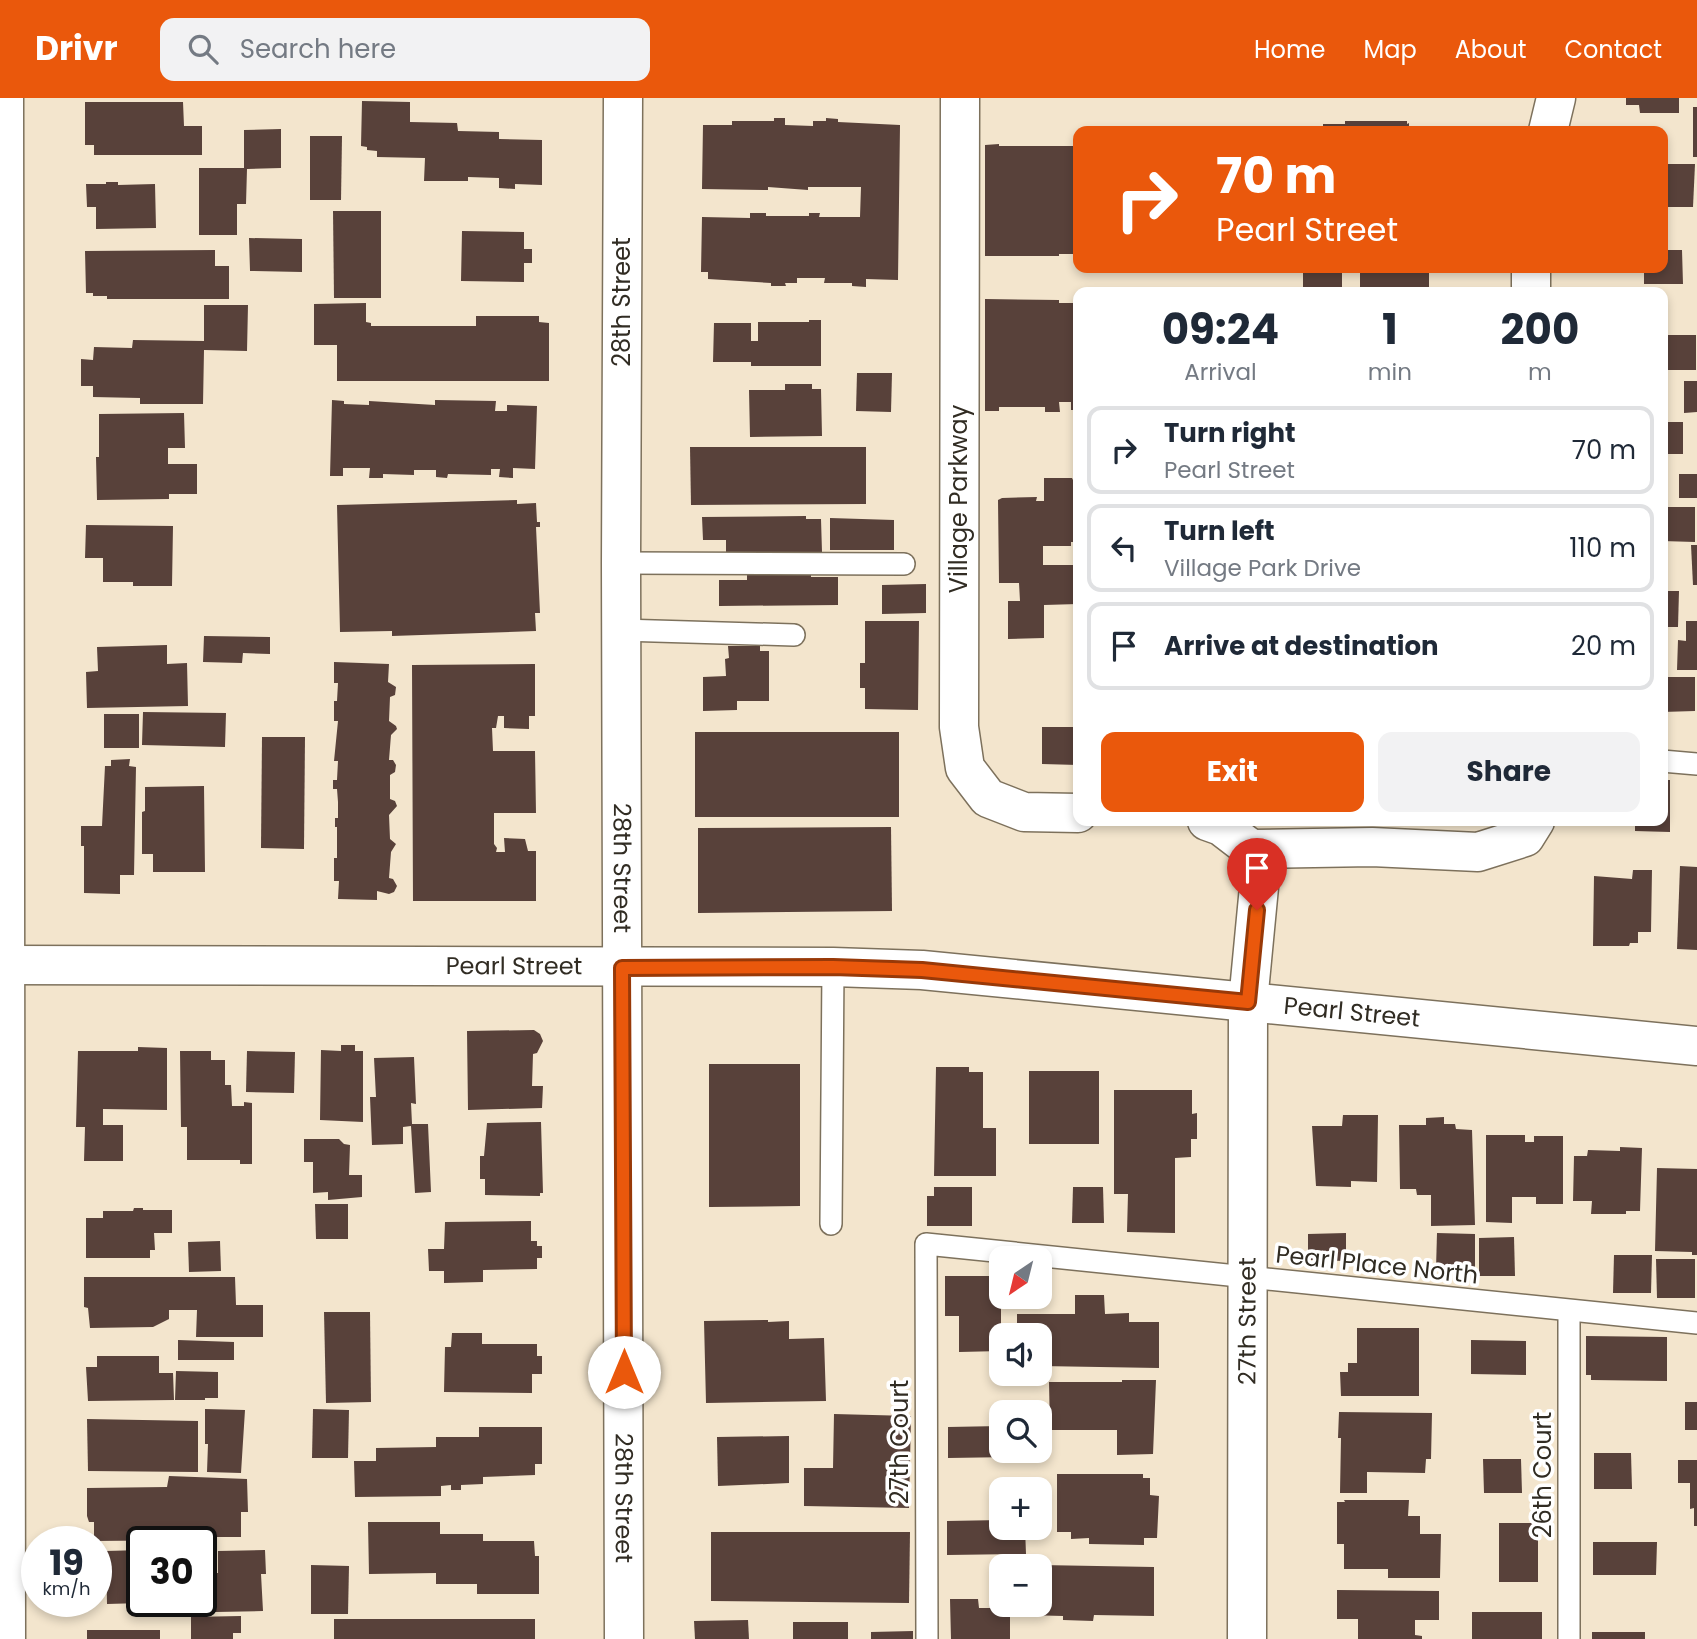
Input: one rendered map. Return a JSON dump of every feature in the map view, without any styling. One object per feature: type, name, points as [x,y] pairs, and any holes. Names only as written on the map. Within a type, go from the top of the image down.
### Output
[{"type":"street","points":[[4,98],[2,965],[6,1639]]},
{"type":"street","name":"28th Street","points":[[623,98],[621,630],[624,1639]]},
{"type":"street","name":"Village Parkway","points":[[960,98],[958,727],[965,768],[988,798],[1024,812],[1073,813]]},
{"type":"street","points":[[1549,126],[1556,98]]},
{"type":"street","points":[[1221,826],[1251,849],[1372,848],[1478,852],[1525,837],[1532,826]]},
{"type":"street","name":"27th Street","points":[[1247,1639],[1248,1002],[1259,887],[1251,849]]},
{"type":"street","name":"Pearl Street","points":[[2,965],[833,967],[922,970],[1697,1046]]},
{"type":"lane","points":[[621,563],[904,564]]},
{"type":"lane","points":[[621,630],[794,635]]},
{"type":"lane","points":[[1668,762],[1697,764]]},
{"type":"lane","points":[[831,1224],[833,967]]},
{"type":"lane","name":"Pearl Place North","points":[[926,1244],[1569,1312],[1697,1323]]},
{"type":"lane","name":"27th Court","points":[[926,1244],[927,1639]]},
{"type":"lane","name":"26th Court","points":[[1569,1312],[1569,1639]]},
{"type":"building","points":[[1626,98],[1679,98],[1679,113],[1640,113],[1639,105],[1626,105]]},
{"type":"building","points":[[362,101],[410,102],[410,122],[457,123],[458,131],[499,132],[499,139],[542,140],[542,185],[515,184],[515,189],[499,188],[499,178],[468,177],[468,181],[424,181],[425,158],[377,157],[377,151],[361,146]]},
{"type":"building","points":[[85,102],[183,102],[184,126],[202,126],[202,155],[94,155],[94,145],[85,145]]},
{"type":"building","points":[[1693,107],[1697,107],[1697,157],[1693,157]]},
{"type":"building","points":[[774,118],[785,118],[785,125],[813,126],[813,121],[826,121],[826,118],[838,119],[838,122],[900,125],[898,280],[866,279],[866,287],[852,286],[852,283],[824,283],[825,278],[797,278],[797,283],[771,286],[771,283],[708,279],[708,272],[701,272],[702,217],[750,218],[750,213],[766,213],[766,216],[809,216],[809,213],[820,213],[819,217],[860,217],[861,187],[808,187],[808,190],[768,187],[768,190],[702,189],[703,125],[732,125],[732,121],[774,121]]},
{"type":"building","points":[[1345,121],[1407,121],[1409,126],[1323,126],[1345,124]]},
{"type":"building","points":[[281,129],[281,168],[247,169],[246,204],[237,204],[237,235],[199,235],[199,168],[244,168],[244,130]]},
{"type":"building","points":[[310,136],[342,136],[341,200],[310,200]]},
{"type":"building","points":[[985,145],[1073,146],[1073,254],[985,256]]},
{"type":"building","points":[[1668,164],[1695,164],[1693,207],[1668,207]]},
{"type":"building","points":[[118,182],[118,185],[155,184],[156,228],[96,229],[96,207],[87,207],[86,184]]},
{"type":"building","points":[[333,211],[381,211],[381,298],[334,298]]},
{"type":"building","points":[[462,231],[524,232],[524,249],[532,249],[532,263],[524,263],[524,282],[461,281]]},
{"type":"building","points":[[249,238],[302,239],[302,272],[250,271]]},
{"type":"building","points":[[215,250],[215,266],[229,266],[229,299],[107,299],[107,296],[86,293],[85,251]]},
{"type":"building","points":[[1668,250],[1682,250],[1683,284],[1644,284],[1644,273],[1668,273]]},
{"type":"building","points":[[1303,273],[1342,273],[1342,287],[1303,287]]},
{"type":"building","points":[[1360,273],[1429,273],[1429,287],[1360,287]]},
{"type":"building","points":[[985,299],[1059,300],[1059,303],[1073,303],[1073,410],[1071,402],[1059,402],[1060,412],[1045,412],[1045,407],[999,407],[999,411],[985,411]]},
{"type":"building","points":[[366,303],[366,322],[371,323],[371,326],[476,326],[476,316],[539,316],[539,322],[549,323],[549,381],[337,381],[337,345],[314,345],[314,304]]},
{"type":"building","points":[[204,305],[248,305],[247,351],[204,350],[203,404],[140,404],[140,398],[93,397],[93,386],[81,386],[81,359],[93,360],[94,347],[132,348],[133,340],[204,341]]},
{"type":"building","points":[[821,320],[821,366],[751,366],[751,362],[713,362],[714,323],[751,323],[751,341],[758,341],[758,322]]},
{"type":"building","points":[[1668,335],[1696,335],[1696,370],[1668,370]]},
{"type":"building","points":[[857,373],[892,373],[891,412],[856,411]]},
{"type":"building","points":[[1684,381],[1697,381],[1697,412],[1684,413]]},
{"type":"building","points":[[785,384],[812,384],[812,389],[821,389],[822,436],[750,437],[749,390],[785,390]]},
{"type":"building","points":[[332,400],[344,401],[344,404],[369,405],[369,401],[435,405],[435,400],[496,401],[495,411],[507,411],[507,405],[537,406],[535,469],[513,468],[513,478],[499,477],[500,469],[491,469],[491,475],[448,474],[447,478],[436,477],[436,470],[414,470],[414,475],[383,474],[383,478],[369,478],[370,468],[343,468],[343,476],[330,476]]},
{"type":"building","points":[[184,413],[185,448],[168,448],[168,464],[197,464],[197,494],[169,494],[169,499],[97,500],[99,414]]},
{"type":"building","points":[[1668,422],[1683,422],[1683,454],[1668,454]]},
{"type":"building","points":[[690,447],[866,447],[866,504],[691,505]]},
{"type":"building","points":[[1679,474],[1697,474],[1697,498],[1679,498]]},
{"type":"building","points":[[1044,478],[1072,478],[1073,542],[1071,546],[1043,546],[1043,565],[1073,565],[1073,604],[1044,605],[1044,638],[1008,639],[1008,601],[1020,601],[1019,583],[999,583],[998,500],[1037,497],[1036,501],[1044,501]]},
{"type":"building","points":[[517,500],[517,504],[536,503],[537,522],[540,522],[540,527],[536,527],[540,613],[535,613],[536,631],[392,636],[392,631],[340,632],[337,505]]},
{"type":"building","points":[[1668,507],[1695,507],[1695,542],[1668,541]]},
{"type":"building","points":[[806,516],[806,519],[821,519],[822,552],[726,553],[726,540],[703,540],[702,517]]},
{"type":"building","points":[[830,518],[894,520],[894,550],[830,550]]},
{"type":"building","points":[[86,525],[173,526],[172,586],[133,586],[133,582],[103,582],[103,558],[85,558]]},
{"type":"building","points":[[1691,545],[1697,545],[1697,585],[1693,585]]},
{"type":"building","points":[[811,570],[811,577],[838,577],[838,605],[719,606],[719,580],[747,580],[747,571]]},
{"type":"building","points":[[926,584],[926,613],[882,614],[882,585]]},
{"type":"building","points":[[1668,591],[1679,591],[1678,627],[1668,627]]},
{"type":"building","points":[[865,621],[919,621],[918,710],[865,709],[865,688],[860,688],[860,663],[865,663]]},
{"type":"building","points":[[1686,621],[1697,621],[1697,670],[1677,670],[1678,640],[1686,641]]},
{"type":"building","points":[[204,636],[270,637],[270,654],[243,653],[242,663],[203,662]]},
{"type":"building","points":[[167,645],[167,664],[187,663],[188,706],[87,708],[86,672],[98,671],[97,647]]},
{"type":"building","points":[[728,646],[760,646],[760,651],[769,651],[769,701],[737,701],[737,710],[703,711],[703,677],[726,676],[725,659],[729,658]]},
{"type":"building","points":[[334,662],[389,664],[388,682],[396,687],[395,695],[390,697],[389,721],[397,729],[391,735],[389,760],[393,760],[396,765],[395,772],[390,775],[390,799],[395,801],[397,806],[389,815],[390,839],[396,844],[391,852],[389,878],[393,879],[397,886],[394,892],[389,894],[377,891],[377,900],[338,899],[339,881],[334,881],[334,858],[337,858],[335,818],[338,818],[338,802],[333,780],[337,780],[338,761],[334,761],[338,721],[334,721],[334,701],[337,701],[338,683],[334,683]]},
{"type":"building","points":[[535,664],[535,716],[529,716],[529,729],[504,728],[504,716],[498,716],[496,728],[492,728],[493,751],[535,751],[536,813],[494,813],[494,844],[496,852],[505,852],[504,838],[525,839],[528,851],[536,851],[536,901],[413,901],[412,665]]},
{"type":"building","points":[[1668,677],[1695,677],[1695,711],[1668,712]]},
{"type":"building","points":[[143,712],[226,713],[225,747],[142,745]]},
{"type":"building","points":[[104,714],[139,714],[139,748],[104,748]]},
{"type":"building","points":[[1042,727],[1073,727],[1073,765],[1042,764]]},
{"type":"building","points":[[695,732],[899,732],[899,817],[695,817]]},
{"type":"building","points":[[262,737],[305,737],[304,849],[261,848]]},
{"type":"building","points":[[130,759],[129,766],[136,767],[134,875],[120,875],[120,894],[84,893],[84,846],[81,846],[81,826],[102,826],[105,766],[111,766],[111,760]]},
{"type":"building","points":[[1670,780],[1670,832],[1635,831],[1635,826],[1668,826]]},
{"type":"building","points":[[204,786],[205,872],[153,872],[153,854],[142,854],[145,787]]},
{"type":"building","points":[[891,827],[892,911],[698,913],[698,828]]},
{"type":"building","points":[[1680,866],[1697,867],[1697,950],[1677,949]]},
{"type":"building","points":[[1633,870],[1652,870],[1651,932],[1638,932],[1638,943],[1630,943],[1629,946],[1593,946],[1594,876],[1632,879]]},
{"type":"building","points":[[534,1030],[540,1034],[543,1041],[537,1053],[533,1054],[532,1086],[543,1086],[542,1108],[468,1110],[467,1031]]},
{"type":"building","points":[[341,1045],[355,1045],[355,1051],[363,1051],[363,1122],[320,1120],[321,1050],[341,1051]]},
{"type":"building","points":[[138,1047],[167,1048],[167,1110],[103,1109],[103,1125],[123,1125],[123,1161],[84,1161],[85,1127],[76,1127],[78,1051],[138,1051]]},
{"type":"building","points":[[180,1051],[211,1051],[211,1060],[225,1060],[225,1085],[231,1085],[232,1106],[244,1106],[244,1102],[252,1103],[252,1164],[240,1164],[240,1160],[187,1160],[187,1127],[181,1127]]},
{"type":"building","points":[[247,1051],[295,1052],[294,1093],[246,1092]]},
{"type":"building","points":[[414,1057],[416,1104],[411,1103],[412,1124],[428,1124],[431,1192],[415,1193],[411,1126],[403,1127],[403,1144],[372,1145],[370,1097],[376,1097],[374,1058]]},
{"type":"building","points":[[709,1064],[800,1064],[800,1206],[709,1207]]},
{"type":"building","points":[[936,1067],[969,1067],[969,1072],[983,1072],[983,1128],[996,1128],[996,1176],[934,1176]]},
{"type":"building","points":[[1029,1071],[1099,1071],[1099,1144],[1029,1144]]},
{"type":"building","points":[[1114,1090],[1192,1090],[1192,1114],[1197,1113],[1197,1139],[1191,1139],[1191,1157],[1175,1158],[1175,1233],[1127,1232],[1128,1194],[1114,1194]]},
{"type":"building","points":[[1343,1115],[1378,1115],[1377,1182],[1351,1181],[1351,1187],[1316,1186],[1312,1126],[1342,1126]]},
{"type":"building","points":[[1444,1117],[1444,1124],[1455,1124],[1456,1129],[1472,1130],[1475,1225],[1431,1226],[1431,1195],[1417,1195],[1416,1189],[1400,1189],[1399,1125],[1426,1125],[1426,1118]]},
{"type":"building","points":[[541,1122],[543,1193],[540,1193],[540,1196],[485,1195],[485,1179],[480,1179],[480,1156],[484,1156],[487,1123]]},
{"type":"building","points":[[1486,1135],[1525,1135],[1525,1142],[1534,1142],[1534,1136],[1563,1136],[1563,1204],[1536,1204],[1536,1197],[1512,1197],[1512,1223],[1486,1222]]},
{"type":"building","points":[[304,1139],[339,1139],[350,1145],[349,1175],[362,1175],[362,1197],[328,1200],[328,1192],[313,1193],[313,1162],[304,1162]]},
{"type":"building","points":[[1620,1147],[1642,1148],[1640,1211],[1626,1211],[1626,1214],[1591,1214],[1592,1201],[1573,1201],[1574,1156],[1587,1156],[1588,1150],[1620,1151]]},
{"type":"building","points":[[1657,1168],[1697,1169],[1697,1255],[1692,1255],[1692,1252],[1655,1251]]},
{"type":"building","points":[[934,1187],[972,1187],[972,1226],[927,1226],[927,1196],[934,1196]]},
{"type":"building","points":[[1073,1187],[1103,1187],[1104,1223],[1072,1223]]},
{"type":"building","points":[[315,1204],[348,1204],[348,1239],[316,1239]]},
{"type":"building","points":[[134,1208],[172,1210],[172,1233],[154,1233],[155,1250],[150,1250],[150,1258],[86,1258],[86,1218],[103,1218],[103,1211],[133,1211]]},
{"type":"building","points":[[531,1221],[531,1241],[537,1241],[537,1246],[542,1246],[542,1258],[537,1258],[537,1269],[483,1270],[483,1282],[444,1283],[444,1271],[429,1271],[428,1249],[444,1249],[445,1222]]},
{"type":"building","points":[[1346,1233],[1346,1261],[1308,1260],[1308,1234]]},
{"type":"building","points":[[1437,1233],[1475,1234],[1475,1269],[1436,1269]]},
{"type":"building","points":[[1514,1237],[1515,1276],[1479,1276],[1479,1238]]},
{"type":"building","points":[[220,1241],[221,1271],[189,1272],[188,1242]]},
{"type":"building","points":[[1614,1255],[1652,1255],[1651,1293],[1613,1293]]},
{"type":"building","points":[[1656,1259],[1695,1259],[1695,1298],[1657,1298]]},
{"type":"building","points":[[945,1276],[989,1276],[989,1309],[1001,1309],[1001,1323],[989,1323],[989,1351],[959,1352],[959,1316],[945,1316]]},
{"type":"building","points":[[84,1277],[235,1277],[236,1305],[263,1305],[263,1337],[196,1337],[197,1310],[169,1310],[169,1319],[153,1327],[90,1328],[88,1308],[84,1307]]},
{"type":"building","points":[[1075,1295],[1104,1295],[1105,1314],[1129,1313],[1129,1322],[1159,1322],[1159,1368],[1052,1366],[1052,1323],[1017,1323],[1017,1314],[1075,1314]]},
{"type":"building","points":[[324,1312],[370,1312],[371,1402],[326,1403]]},
{"type":"building","points":[[704,1321],[789,1321],[789,1339],[824,1338],[826,1401],[706,1403]]},
{"type":"building","points":[[1357,1328],[1419,1328],[1419,1396],[1341,1396],[1340,1372],[1348,1372],[1348,1363],[1357,1363]]},
{"type":"building","points":[[452,1333],[482,1333],[482,1344],[537,1344],[537,1356],[542,1356],[542,1374],[532,1374],[532,1393],[444,1392],[445,1347],[451,1347]]},
{"type":"building","points":[[1586,1336],[1667,1337],[1667,1381],[1591,1380],[1591,1375],[1586,1375]]},
{"type":"building","points":[[178,1340],[234,1342],[234,1360],[178,1360]]},
{"type":"building","points":[[1471,1340],[1526,1341],[1526,1375],[1471,1374]]},
{"type":"building","points":[[97,1356],[159,1356],[159,1373],[173,1373],[174,1400],[88,1401],[86,1367],[97,1367]]},
{"type":"building","points":[[176,1371],[218,1372],[218,1398],[175,1400]]},
{"type":"building","points":[[1156,1380],[1153,1454],[1117,1455],[1117,1430],[1052,1430],[1049,1386],[1052,1386],[1052,1382]]},
{"type":"building","points":[[1685,1402],[1697,1402],[1697,1430],[1685,1430]]},
{"type":"building","points":[[205,1409],[245,1410],[241,1473],[207,1472]]},
{"type":"building","points":[[313,1409],[349,1410],[348,1458],[312,1458]]},
{"type":"building","points":[[1339,1412],[1432,1413],[1431,1459],[1426,1459],[1425,1473],[1367,1472],[1367,1493],[1340,1493]]},
{"type":"building","points":[[834,1414],[911,1416],[909,1508],[804,1506],[804,1468],[833,1468]]},
{"type":"building","points":[[87,1419],[198,1421],[198,1472],[88,1471]]},
{"type":"building","points":[[989,1426],[989,1457],[948,1458],[948,1427]]},
{"type":"building","points":[[479,1427],[542,1427],[542,1464],[535,1464],[535,1475],[483,1477],[483,1484],[461,1485],[461,1490],[451,1490],[451,1485],[441,1486],[441,1496],[355,1497],[354,1461],[376,1461],[376,1448],[436,1447],[436,1437],[479,1437]]},
{"type":"building","points":[[789,1436],[789,1483],[718,1486],[717,1437]]},
{"type":"building","points":[[1594,1453],[1631,1453],[1632,1489],[1594,1489]]},
{"type":"building","points":[[1483,1459],[1521,1459],[1522,1493],[1484,1493]]},
{"type":"building","points":[[1678,1460],[1697,1460],[1697,1526],[1694,1526],[1694,1508],[1690,1509],[1690,1483],[1678,1483]]},
{"type":"building","points":[[1057,1474],[1143,1474],[1143,1478],[1150,1478],[1150,1495],[1159,1496],[1157,1538],[1144,1538],[1144,1545],[1089,1544],[1089,1538],[1071,1539],[1071,1532],[1057,1532]]},
{"type":"building","points":[[169,1476],[247,1479],[248,1512],[241,1512],[241,1537],[217,1537],[217,1526],[126,1526],[126,1541],[112,1541],[112,1526],[94,1526],[94,1522],[89,1522],[87,1488],[167,1487]]},
{"type":"building","points":[[1344,1500],[1409,1500],[1408,1516],[1420,1516],[1420,1534],[1441,1534],[1440,1578],[1388,1578],[1388,1569],[1344,1569],[1344,1544],[1337,1544],[1337,1502],[1345,1502]]},
{"type":"building","points":[[989,1520],[989,1540],[1025,1540],[1026,1554],[947,1555],[947,1521]]},
{"type":"building","points":[[368,1522],[440,1522],[440,1534],[483,1534],[483,1541],[534,1541],[535,1556],[539,1556],[539,1594],[477,1594],[477,1584],[436,1584],[436,1573],[369,1574]]},
{"type":"building","points":[[1499,1523],[1538,1523],[1538,1582],[1499,1582]]},
{"type":"building","points":[[711,1532],[910,1532],[909,1603],[711,1601]]},
{"type":"building","points":[[1593,1542],[1657,1542],[1656,1575],[1593,1575]]},
{"type":"building","points":[[126,1550],[126,1603],[112,1604],[112,1551]]},
{"type":"building","points":[[265,1550],[266,1574],[261,1574],[263,1611],[217,1612],[218,1551]]},
{"type":"building","points":[[311,1565],[349,1566],[348,1614],[311,1614]]},
{"type":"building","points":[[1052,1565],[1154,1567],[1154,1616],[1094,1615],[1093,1621],[1063,1620],[1063,1616],[1052,1616]]},
{"type":"building","points":[[1337,1590],[1439,1591],[1439,1620],[1415,1620],[1415,1635],[1422,1636],[1422,1639],[1358,1639],[1358,1619],[1337,1619]]},
{"type":"building","points":[[950,1599],[978,1599],[979,1608],[989,1608],[989,1617],[1010,1617],[1010,1639],[951,1639]]},
{"type":"building","points":[[1472,1612],[1542,1612],[1542,1639],[1472,1639]]},
{"type":"building","points":[[241,1616],[241,1633],[233,1633],[233,1639],[191,1639],[191,1617]]},
{"type":"building","points":[[334,1619],[535,1619],[535,1639],[334,1639]]},
{"type":"building","points":[[748,1620],[749,1639],[695,1639],[694,1621]]},
{"type":"building","points":[[793,1622],[848,1622],[848,1639],[793,1639]]},
{"type":"building","points":[[87,1630],[160,1630],[160,1639],[87,1639]]},
{"type":"building","points":[[913,1631],[913,1639],[871,1639],[871,1632]]},
{"type":"building","points":[[1592,1632],[1645,1632],[1645,1639],[1592,1639]]},
{"type":"route","points":[[624,1372],[622,968],[833,967],[922,970],[1248,1002],[1257,910]]}]
